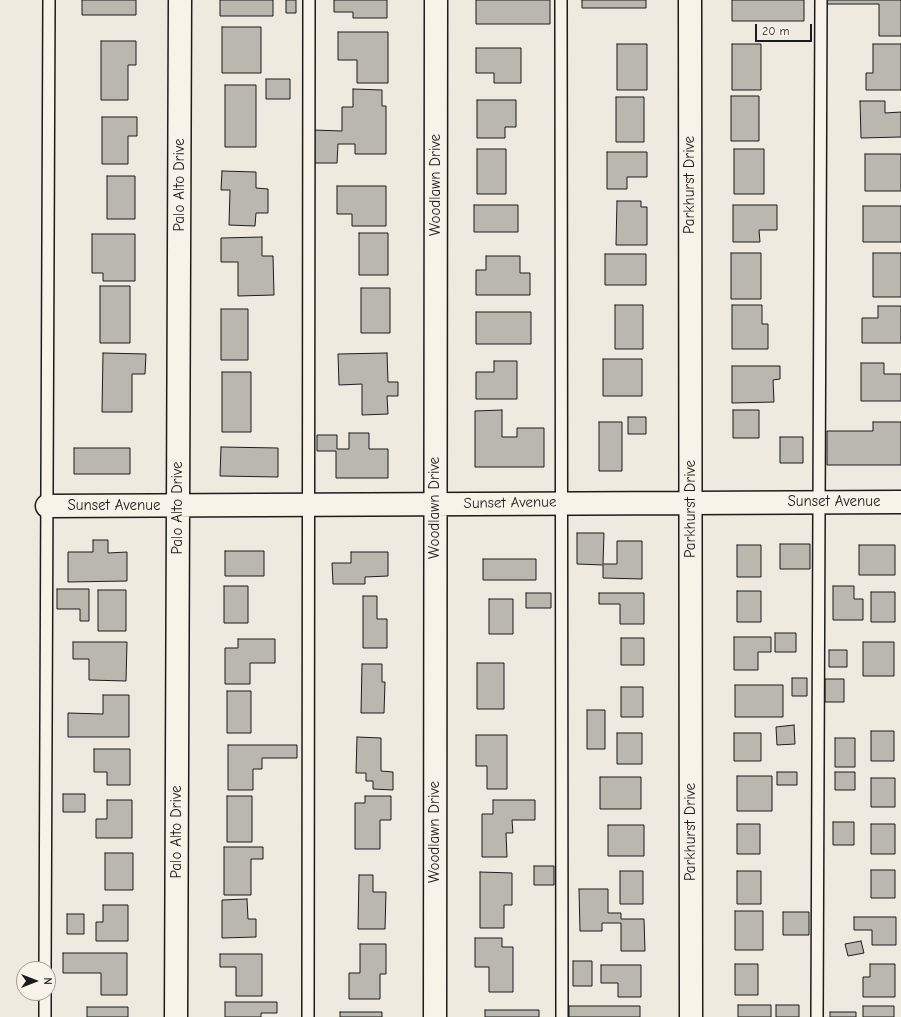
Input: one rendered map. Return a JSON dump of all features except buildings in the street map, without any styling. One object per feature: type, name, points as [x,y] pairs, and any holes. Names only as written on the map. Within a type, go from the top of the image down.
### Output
[{"type":"street","name":"Palo Alto Drive","points":[[176,1017],[180,0]]},
{"type":"street","name":"Woodlawn Drive","points":[[435,1017],[436,0]]},
{"type":"street","name":"Parkhurst Drive","points":[[690,0],[692,1017]]},
{"type":"street","name":"Sunset Avenue","points":[[47,506],[901,502]]},
{"type":"lane","points":[[45,961],[49,0]]},
{"type":"lane","points":[[308,1017],[309,0]]},
{"type":"lane","points":[[561,0],[562,1017]]},
{"type":"lane","points":[[817,1017],[821,0]]},
{"type":"lane","points":[[44,1017],[45,1001]]}]
